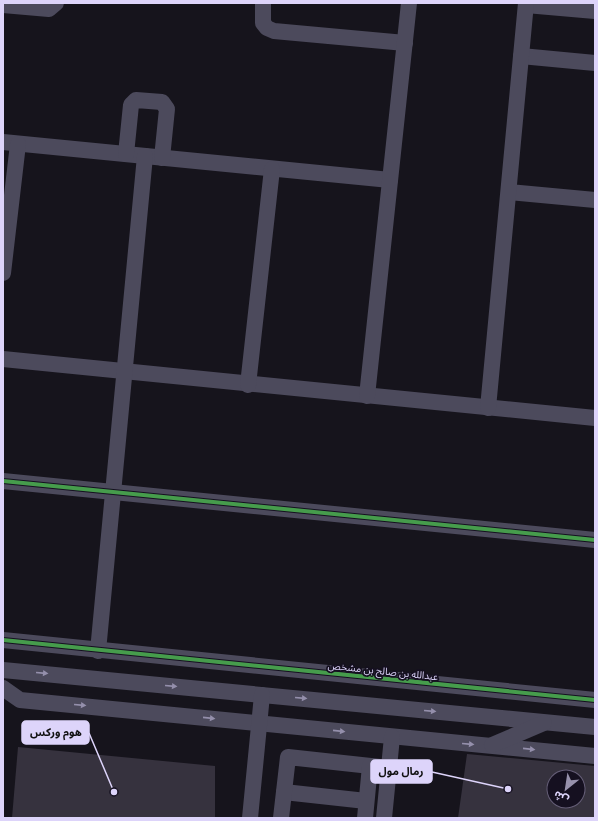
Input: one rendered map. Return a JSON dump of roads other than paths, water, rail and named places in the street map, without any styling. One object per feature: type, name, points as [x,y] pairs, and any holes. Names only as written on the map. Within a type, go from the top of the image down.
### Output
[{"type":"street","points":[[3,5],[49,9],[56,3]]},
{"type":"street","points":[[263,3],[262,23],[267,28],[274,31],[405,43]]},
{"type":"street","points":[[368,396],[409,3]]},
{"type":"street","points":[[488,408],[526,4],[595,11]]},
{"type":"street","points":[[521,56],[595,63]]},
{"type":"street","points":[[126,154],[131,105],[133,101],[162,102],[167,109],[162,158]]},
{"type":"street","points":[[3,273],[11,143],[390,180]]},
{"type":"street","points":[[98,651],[145,156]]},
{"type":"street","points":[[248,384],[272,169]]},
{"type":"street","points":[[509,192],[595,200]]},
{"type":"street","points":[[3,359],[124,373],[595,418]]},
{"type":"street","points":[[3,481],[595,540]]},
{"type":"street","name":"عبدالله بن صالح بن مشخص","points":[[3,640],[98,651],[595,700]]},
{"type":"street","points":[[3,670],[595,727]]},
{"type":"street","points":[[3,688],[20,700],[595,756]]},
{"type":"street","points":[[250,818],[262,694]]},
{"type":"street","points":[[490,746],[546,722]]},
{"type":"street","points":[[384,818],[392,737]]},
{"type":"street","points":[[282,818],[288,757],[389,768]]},
{"type":"street","points":[[365,818],[370,766]]},
{"type":"street","points":[[284,792],[366,801]]},
{"type":"place","name":"رمال مول","points":[[508,789]]},
{"type":"place","name":"هوم وركس","points":[[114,792]]}]
